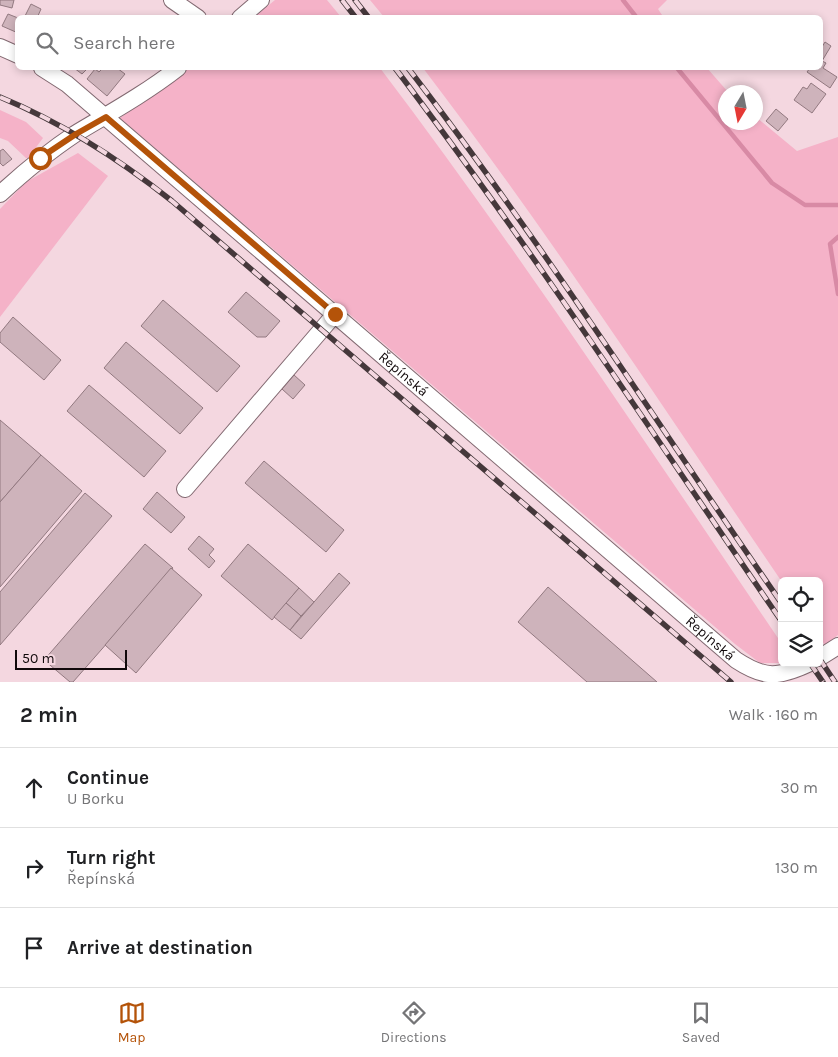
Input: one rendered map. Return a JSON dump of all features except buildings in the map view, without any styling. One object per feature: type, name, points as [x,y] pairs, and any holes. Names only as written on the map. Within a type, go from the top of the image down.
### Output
[{"type":"street","points":[[172,0],[194,15]]},
{"type":"street","points":[[244,15],[261,0]]},
{"type":"street","points":[[0,46],[15,54]]},
{"type":"street","name":"Řepínská","points":[[45,70],[67,84],[106,117],[736,660],[767,679]]},
{"type":"street","points":[[0,194],[40,158],[106,117],[175,70]]},
{"type":"street","points":[[185,488],[335,314]]},
{"type":"street","points":[[823,655],[838,646]]},
{"type":"street","points":[[767,679],[801,667]]},
{"type":"shaded area","points":[[275,0],[327,0],[339,15],[257,15]]},
{"type":"shaded area","points":[[370,0],[667,0],[658,9],[662,15],[382,15]]},
{"type":"shaded area","points":[[184,70],[381,70],[484,209],[778,638],[778,663],[760,663],[735,644],[120,118]]},
{"type":"shaded area","points":[[424,70],[709,70],[722,85],[718,85],[718,130],[763,130],[763,123],[797,151],[838,137],[838,635],[825,645],[823,642],[823,577],[779,577],[516,194]]},
{"type":"shaded area","points":[[0,110],[26,122],[43,138],[28,158],[8,141],[0,138]]},
{"type":"shaded area","points":[[78,153],[108,176],[0,317],[0,209],[26,182]]},
{"type":"waterway","points":[[623,0],[635,15]]},
{"type":"waterway","points":[[679,70],[772,183],[805,205],[838,205]]},
{"type":"waterway","points":[[838,237],[830,244],[838,294]]},
{"type":"railway","points":[[342,0],[354,15]]},
{"type":"railway","points":[[355,0],[367,15]]},
{"type":"railway","points":[[396,70],[495,204],[592,342],[778,616]]},
{"type":"railway","points":[[410,70],[552,266],[778,598]]},
{"type":"railway","points":[[0,97],[46,118],[90,143],[111,156],[172,201],[731,682]]},
{"type":"railway","points":[[823,664],[835,682]]},
{"type":"railway","points":[[813,667],[823,682]]},
{"type":"route","points":[[40,158],[106,117],[335,314]]}]
